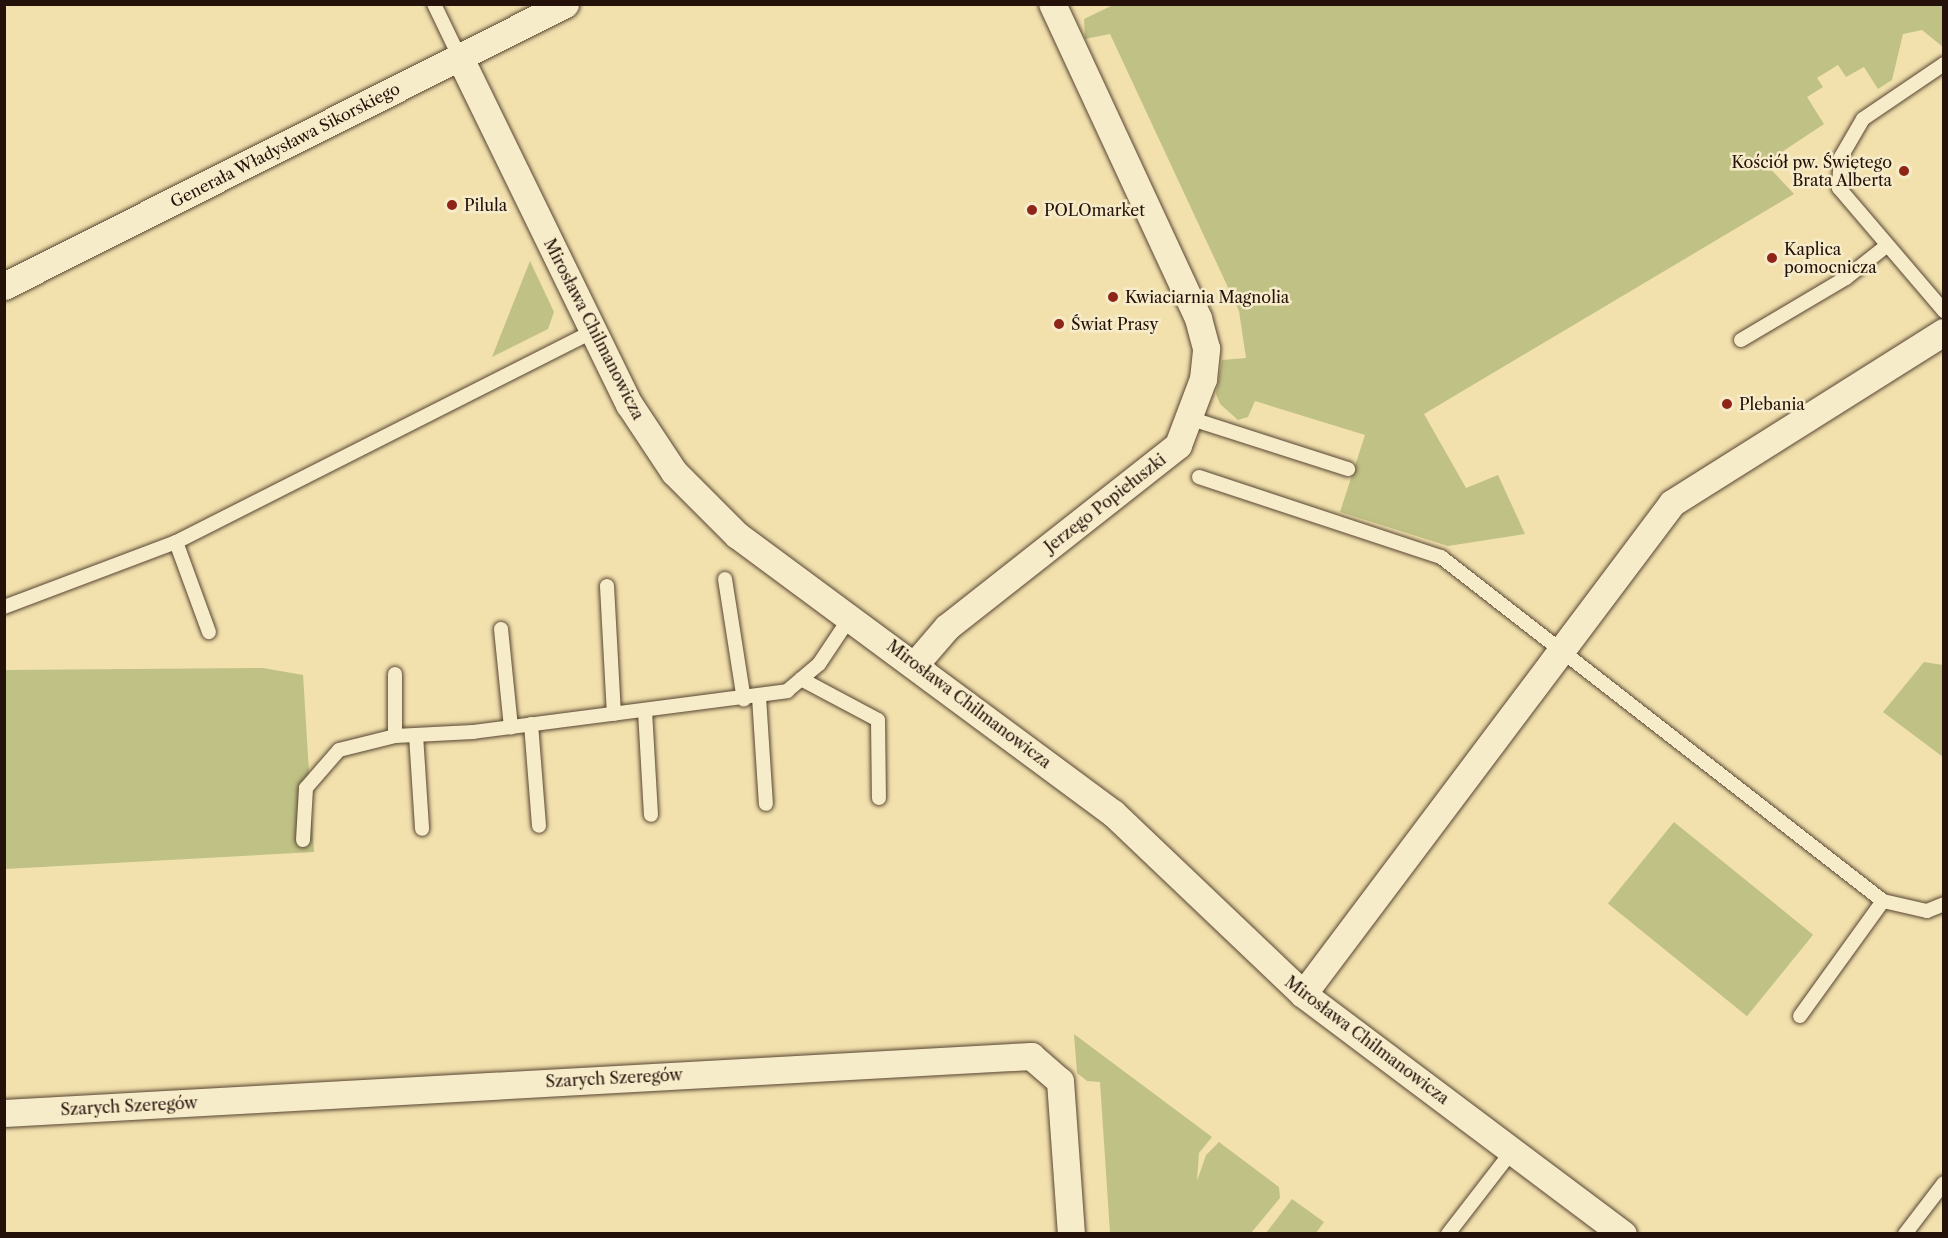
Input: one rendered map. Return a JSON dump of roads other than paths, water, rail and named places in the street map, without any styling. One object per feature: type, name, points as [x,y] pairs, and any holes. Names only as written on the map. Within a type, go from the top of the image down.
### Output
[{"type":"street","name":"Generała Władysława Sikorskiego","points":[[4,286],[565,4]]},
{"type":"street","name":"Jerzego Popiełuszki","points":[[916,663],[947,627],[1178,445],[1192,419],[1206,348],[1198,318],[1052,4]]},
{"type":"street","name":"Mirosława Chilmanowicza","points":[[460,58],[629,404],[675,472],[737,535],[916,663],[1113,813],[1303,994],[1623,1233]]},
{"type":"street","points":[[1303,994],[1672,503],[1944,332]]},
{"type":"street","name":"Szarych Szeregów","points":[[4,1113],[1031,1056],[1060,1081],[1071,1233]]},
{"type":"lane","points":[[434,4],[460,58]]},
{"type":"lane","points":[[1944,64],[1863,119],[1841,157],[1839,188],[1885,247],[1944,311]]},
{"type":"lane","points":[[1741,340],[1846,278],[1885,247]]},
{"type":"lane","points":[[4,607],[176,542],[594,331]]},
{"type":"lane","points":[[1192,419],[1348,469]]},
{"type":"lane","points":[[1199,477],[1441,557],[1883,901],[1927,911],[1944,904]]},
{"type":"lane","points":[[176,542],[209,632]]},
{"type":"lane","points":[[725,579],[744,700]]},
{"type":"lane","points":[[607,586],[614,714]]},
{"type":"lane","points":[[303,840],[306,788],[339,750],[395,736],[511,727],[744,700],[787,691],[819,664],[851,616]]},
{"type":"lane","points":[[501,629],[511,727]]},
{"type":"lane","points":[[395,674],[395,736]]},
{"type":"lane","points":[[801,679],[878,720],[879,798]]},
{"type":"lane","points":[[759,697],[766,804]]},
{"type":"lane","points":[[645,711],[651,815]]},
{"type":"lane","points":[[531,724],[539,826]]},
{"type":"lane","points":[[416,735],[422,829]]},
{"type":"lane","points":[[1800,1016],[1883,901]]},
{"type":"lane","points":[[1448,1233],[1514,1150]]},
{"type":"lane","points":[[1905,1233],[1944,1184]]},
{"type":"place","name":"Kościół pw. Świętego Brata Alberta","points":[[1904,171]]},
{"type":"place","name":"Pilula","points":[[452,205]]},
{"type":"place","name":"POLOmarket","points":[[1032,210]]},
{"type":"place","name":"Kaplica pomocnicza","points":[[1772,258]]},
{"type":"place","name":"Kwiaciarnia Magnolia","points":[[1113,297]]},
{"type":"place","name":"Świat Prasy","points":[[1059,324]]},
{"type":"place","name":"Plebania","points":[[1727,404]]}]
